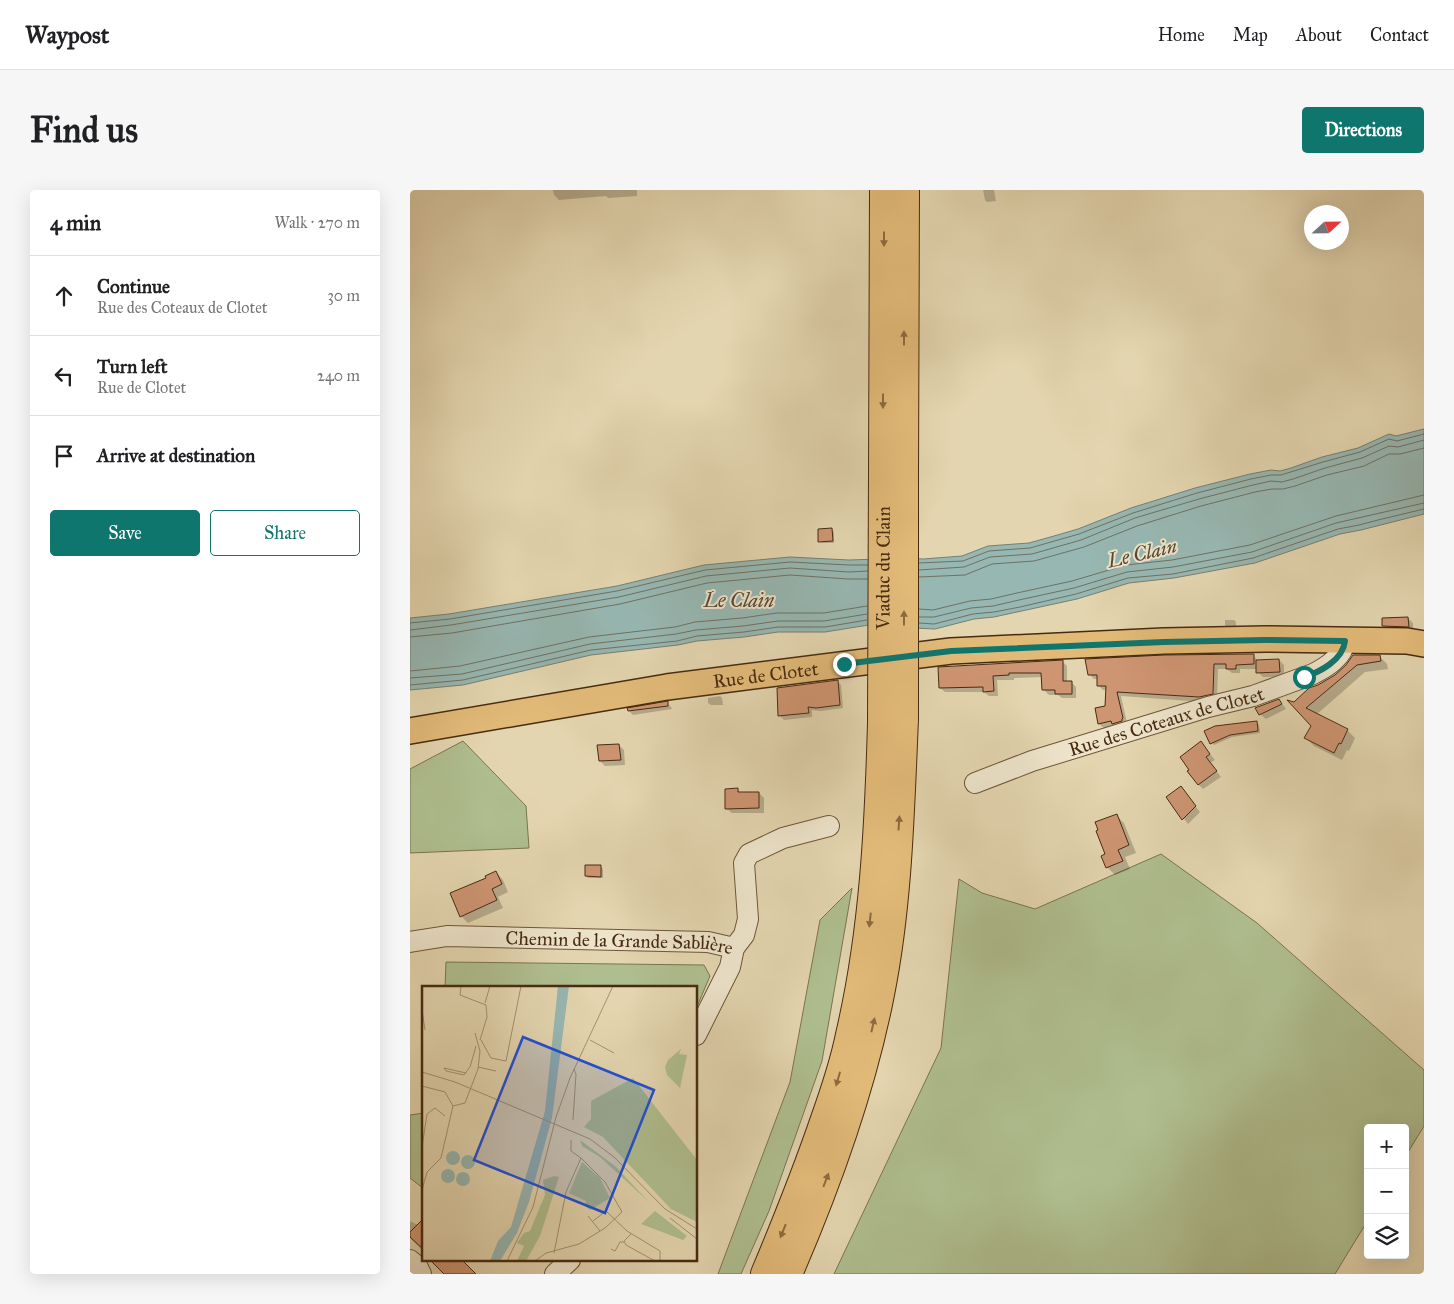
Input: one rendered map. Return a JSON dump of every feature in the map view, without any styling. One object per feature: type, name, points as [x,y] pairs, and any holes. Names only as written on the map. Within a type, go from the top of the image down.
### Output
[{"type":"highway","points":[[884,190],[894,474]]},
{"type":"highway","points":[[894,474],[905,190]]},
{"type":"highway","name":"Viaduc du Clain","points":[[893,721],[894,474]]},
{"type":"highway","points":[[765,1274],[807,1171],[837,1085],[850,1036],[866,957],[880,797],[893,721]]},
{"type":"highway","points":[[788,1274],[827,1179],[844,1130],[880,995],[895,884],[893,721]]},
{"type":"main road","name":"Rue de Clotet","points":[[410,731],[667,687],[951,651],[1174,641],[1407,641],[1424,644]]},
{"type":"street","name":"Rue des Coteaux de Clotet","points":[[974,783],[1032,761],[1208,707],[1253,696],[1313,674],[1322,670],[1339,656],[1344,648],[1345,641]]},
{"type":"street","name":"Chemin de la Grande Sablière","points":[[410,942],[446,936],[708,942],[734,948],[744,935],[748,919],[744,863],[749,854],[784,838],[829,826]]},
{"type":"street","points":[[698,1031],[730,967],[734,948]]},
{"type":"street","points":[[410,1260],[417,1266],[421,1274]]},
{"type":"street","points":[[555,1274],[568,1262]]},
{"type":"green space","points":[[463,741],[526,806],[529,848],[410,853],[410,769]]},
{"type":"green space","points":[[1161,854],[1257,923],[1424,1070],[1424,1126],[1409,1150],[1409,1124],[1364,1124],[1364,1227],[1335,1274],[834,1274],[941,1048],[959,879],[982,893],[1035,909]]},
{"type":"green space","points":[[852,888],[822,1061],[769,1211],[741,1274],[718,1274],[790,1082],[820,920]]},
{"type":"green space","points":[[446,962],[704,965],[710,976],[698,1004],[698,986],[445,986]]},
{"type":"green space","points":[[422,1113],[422,1187],[410,1178],[410,1115]]},
{"type":"water","name":"Le Clain","points":[[1424,429],[1424,514],[1340,534],[1255,563],[1174,578],[1129,583],[1077,599],[994,617],[974,619],[935,629],[892,627],[875,624],[825,632],[778,632],[697,641],[591,655],[463,685],[410,690],[410,618],[449,614],[617,586],[704,565],[790,557],[849,560],[923,559],[962,556],[988,546],[1029,543],[1078,529],[1131,508],[1195,488],[1250,474],[1271,470],[1280,471],[1322,457],[1358,448],[1389,434],[1396,436]]},
{"type":"building","points":[[832,528],[833,541],[818,542],[818,529]]},
{"type":"building","points":[[1408,617],[1409,627],[1382,626],[1382,618]]},
{"type":"building","points":[[1254,654],[1254,664],[1236,665],[1236,669],[1226,669],[1226,664],[1214,664],[1213,694],[1199,697],[1117,692],[1122,721],[1112,724],[1111,721],[1098,724],[1095,708],[1105,706],[1106,686],[1097,686],[1097,675],[1088,675],[1085,659],[1164,655]]},
{"type":"building","points":[[1353,655],[1380,655],[1381,661],[1357,665],[1306,708],[1348,729],[1341,744],[1339,743],[1334,753],[1304,738],[1311,726],[1287,700],[1294,702],[1309,688],[1335,675]]},
{"type":"building","points":[[1279,659],[1280,672],[1256,673],[1256,660]]},
{"type":"building","points":[[1063,660],[1063,681],[1072,681],[1072,694],[1055,694],[1055,690],[1042,690],[1041,673],[1009,673],[1009,675],[993,676],[994,691],[983,692],[983,687],[939,688],[938,667]]},
{"type":"building","points":[[838,680],[840,705],[808,707],[809,713],[778,716],[777,688]]},
{"type":"building","points":[[1279,699],[1282,704],[1259,715],[1255,708]]},
{"type":"building","points":[[668,701],[668,706],[628,711],[627,708]]},
{"type":"building","points":[[1257,721],[1258,731],[1230,735],[1210,744],[1204,731],[1215,726]]},
{"type":"building","points":[[1201,741],[1210,754],[1206,757],[1217,771],[1198,785],[1187,771],[1189,770],[1180,757]]},
{"type":"building","points":[[619,744],[621,760],[599,761],[597,745]]},
{"type":"building","points":[[1181,786],[1196,806],[1182,820],[1166,797]]},
{"type":"building","points":[[738,788],[738,792],[759,792],[759,808],[725,809],[725,789]]},
{"type":"building","points":[[1117,814],[1129,845],[1118,850],[1123,861],[1106,868],[1101,856],[1105,854],[1096,831],[1098,830],[1095,822]]},
{"type":"building","points":[[585,865],[601,865],[601,877],[585,876]]},
{"type":"building","points":[[496,871],[502,884],[492,889],[497,900],[460,917],[450,893],[486,878],[485,876]]},
{"type":"building","points":[[422,1220],[422,1248],[410,1237],[410,1232]]},
{"type":"building","points":[[432,1262],[464,1262],[476,1274],[444,1274]]},
{"type":"route","points":[[844,664],[951,651],[1164,642],[1345,641],[1344,648],[1339,656],[1322,670],[1304,677]]}]
